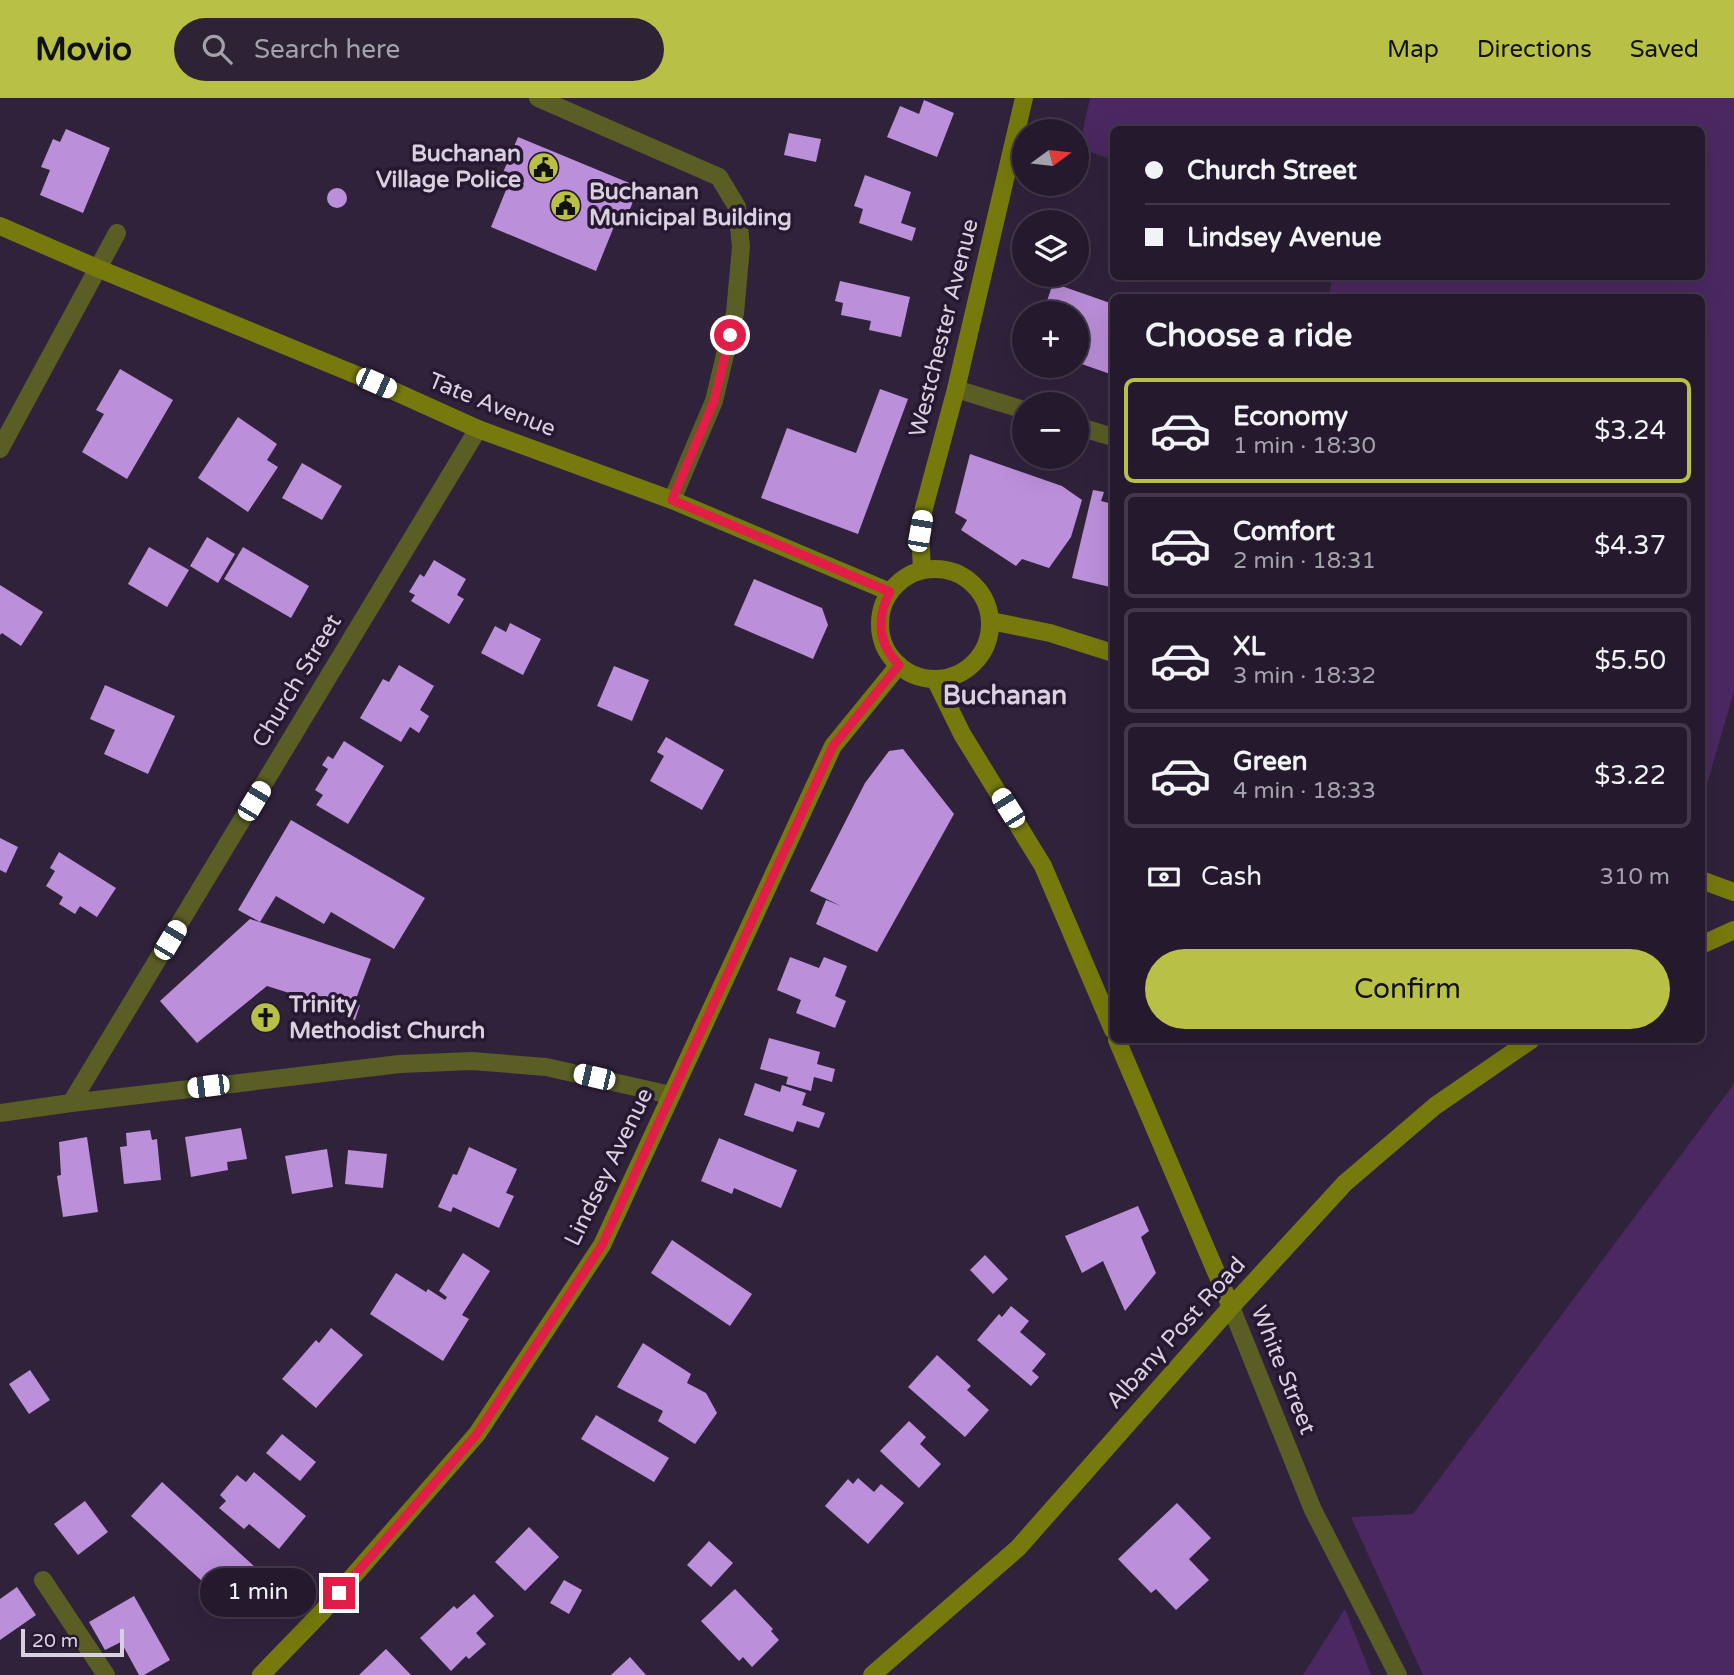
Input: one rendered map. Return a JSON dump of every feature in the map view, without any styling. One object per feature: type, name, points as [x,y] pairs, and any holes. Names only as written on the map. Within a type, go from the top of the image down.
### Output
[{"type":"street","points":[[538,98],[719,177],[737,207],[741,247],[735,313],[714,401],[672,500]]},
{"type":"street","name":"Westchester Avenue","points":[[922,570],[920,531],[924,508],[956,389],[1024,98]]},
{"type":"street","name":"Tate Avenue","points":[[0,226],[376,383],[478,429],[672,500],[890,592]]},
{"type":"street","points":[[0,449],[117,233]]},
{"type":"street","points":[[956,389],[1012,406]]},
{"type":"street","name":"Church Street","points":[[71,1103],[478,429]]},
{"type":"street","points":[[1089,430],[1110,436]]},
{"type":"street","points":[[946,569],[968,578],[984,597],[990,621],[987,643],[976,662],[958,674],[934,679],[916,675],[899,665],[884,645],[881,612],[890,592],[902,579],[922,570],[946,569]]},
{"type":"street","points":[[990,621],[1030,627],[1110,652]]},
{"type":"street","name":"Lindsey Avenue","points":[[261,1675],[321,1613],[477,1434],[602,1245],[833,746],[899,665]]},
{"type":"street","points":[[934,679],[962,734],[1043,866],[1110,1023]]},
{"type":"street","points":[[1705,881],[1734,892]]},
{"type":"street","points":[[1705,943],[1734,930]]},
{"type":"street","name":"White Street","points":[[1118,1043],[1231,1307],[1313,1510],[1398,1675]]},
{"type":"street","name":"Albany Post Road","points":[[872,1675],[1018,1548],[1231,1307],[1345,1183],[1436,1106],[1527,1043]]},
{"type":"street","points":[[0,1113],[400,1064],[472,1060],[546,1067],[671,1095]]},
{"type":"street","points":[[43,1580],[106,1675]]},
{"type":"shaded area","points":[[1090,98],[1734,98],[1734,691],[1705,791],[1705,294],[1329,294],[1332,280],[1705,280],[1705,126],[1110,126],[1110,159],[1089,152],[1089,119],[1085,119]]},
{"type":"shaded area","points":[[1734,1084],[1734,1675],[1423,1675],[1351,1517],[1413,1514]]},
{"type":"shaded area","points":[[1345,1609],[1371,1675],[1303,1675]]},
{"type":"building","points":[[924,100],[954,113],[937,157],[887,137],[900,106],[919,114]]},
{"type":"building","points":[[66,129],[110,148],[83,213],[40,195],[50,170],[41,167],[53,139],[60,142]]},
{"type":"building","points":[[789,133],[821,139],[816,162],[784,155]]},
{"type":"building","name":"Buchanan Municipal Building","points":[[518,137],[639,187],[623,226],[615,224],[596,271],[491,227],[508,185],[499,182]]},
{"type":"building","points":[[865,175],[911,192],[901,223],[916,228],[912,241],[859,223],[863,209],[854,206]]},
{"type":"building","points":[[333,188],[341,188],[347,198],[341,208],[333,208],[327,202],[327,194]]},
{"type":"building","points":[[840,281],[910,297],[901,337],[869,330],[871,321],[841,315],[843,303],[835,301]]},
{"type":"building","points":[[1052,287],[1064,287],[1110,303],[1110,374],[1089,367],[1089,301],[1047,301]]},
{"type":"building","points":[[120,369],[173,400],[127,479],[82,452],[104,414],[96,410]]},
{"type":"building","points":[[880,389],[908,399],[858,534],[761,498],[787,428],[856,453]]},
{"type":"building","points":[[238,417],[277,444],[267,460],[278,467],[248,512],[198,478]]},
{"type":"building","points":[[970,454],[1062,486],[1082,500],[1071,537],[1049,568],[1022,559],[1016,566],[961,530],[967,520],[955,513]]},
{"type":"building","points":[[302,463],[342,486],[322,520],[282,498]]},
{"type":"building","points":[[1093,490],[1104,492],[1101,501],[1110,503],[1110,587],[1072,578]]},
{"type":"building","points":[[207,537],[235,554],[218,583],[190,566]]},
{"type":"building","points":[[149,547],[189,570],[167,607],[128,584]]},
{"type":"building","points":[[243,547],[309,586],[291,618],[224,579]]},
{"type":"building","points":[[434,560],[466,579],[457,595],[464,599],[449,624],[411,601],[415,595],[409,592],[420,574],[424,577]]},
{"type":"building","points":[[754,579],[822,608],[828,625],[813,659],[734,625]]},
{"type":"building","points":[[0,585],[43,612],[21,646],[2,633],[0,635]]},
{"type":"building","points":[[510,623],[541,639],[523,675],[481,653],[495,626],[506,632]]},
{"type":"building","points":[[399,665],[434,686],[420,710],[429,716],[419,733],[410,727],[401,742],[360,718],[383,679],[389,682]]},
{"type":"building","points":[[614,666],[649,680],[632,721],[597,706]]},
{"type":"building","points":[[105,685],[175,716],[148,774],[104,754],[115,730],[90,719]]},
{"type":"building","points":[[666,737],[724,770],[702,810],[650,781],[664,756],[657,752]]},
{"type":"building","points":[[344,741],[384,766],[348,824],[316,805],[323,795],[315,790],[328,769],[322,765],[328,756],[333,759]]},
{"type":"building","points":[[903,749],[954,814],[877,952],[816,924],[826,900],[841,906],[810,891],[865,783],[889,751]]},
{"type":"building","points":[[291,820],[425,898],[394,949],[331,912],[324,924],[276,896],[260,922],[238,910]]},
{"type":"building","points":[[0,838],[18,847],[6,873],[0,870]]},
{"type":"building","points":[[59,852],[116,888],[97,917],[80,906],[75,914],[59,904],[63,897],[46,886],[55,871],[50,868]]},
{"type":"building","points":[[250,919],[371,959],[354,1004],[360,1005],[355,1020],[338,1014],[340,1009],[267,986],[197,1043],[160,1001]]},
{"type":"building","points":[[790,957],[819,968],[824,957],[847,966],[835,996],[846,1001],[835,1028],[796,1013],[801,1000],[777,990]]},
{"type":"building","points":[[769,1038],[820,1052],[817,1064],[835,1069],[832,1082],[814,1077],[811,1091],[786,1084],[788,1077],[760,1069]]},
{"type":"building","points":[[755,1083],[780,1092],[782,1085],[806,1093],[802,1105],[825,1113],[819,1128],[797,1121],[793,1132],[744,1115]]},
{"type":"building","points":[[241,1128],[247,1159],[227,1162],[228,1170],[191,1177],[185,1137]]},
{"type":"building","points":[[150,1130],[152,1140],[157,1139],[161,1180],[124,1184],[120,1147],[127,1146],[126,1133]]},
{"type":"building","points":[[87,1137],[98,1212],[63,1217],[57,1176],[61,1175],[59,1142]]},
{"type":"building","points":[[719,1138],[797,1170],[781,1208],[734,1188],[732,1194],[701,1181]]},
{"type":"building","points":[[469,1147],[517,1169],[506,1193],[514,1196],[499,1228],[453,1207],[451,1212],[438,1207],[453,1174],[457,1175]]},
{"type":"building","points":[[327,1149],[333,1187],[292,1194],[285,1156]]},
{"type":"building","points":[[348,1150],[387,1154],[383,1188],[345,1184]]},
{"type":"building","points":[[1138,1206],[1149,1231],[1141,1237],[1156,1273],[1125,1311],[1103,1261],[1082,1273],[1065,1236]]},
{"type":"building","points":[[672,1240],[752,1294],[730,1326],[651,1273]]},
{"type":"building","points":[[463,1253],[490,1271],[462,1315],[469,1319],[443,1361],[370,1314],[396,1273],[426,1292],[428,1289],[445,1300],[447,1297],[439,1291]]},
{"type":"building","points":[[985,1255],[1008,1279],[993,1294],[970,1270]]},
{"type":"building","points":[[1011,1306],[1029,1321],[1020,1332],[1046,1354],[1032,1371],[1039,1377],[1031,1386],[977,1340],[999,1314],[1002,1317]]},
{"type":"building","points":[[331,1328],[363,1355],[316,1408],[282,1379],[316,1340],[319,1343]]},
{"type":"building","points":[[643,1343],[691,1374],[687,1383],[706,1393],[717,1413],[695,1444],[658,1421],[663,1411],[617,1387]]},
{"type":"building","points":[[937,1355],[971,1386],[967,1390],[989,1410],[965,1437],[908,1387]]},
{"type":"building","points":[[30,1370],[50,1400],[29,1414],[9,1384]]},
{"type":"building","points":[[596,1415],[669,1458],[654,1482],[581,1439]]},
{"type":"building","points":[[909,1421],[926,1437],[920,1444],[941,1464],[919,1488],[880,1451]]},
{"type":"building","points":[[282,1434],[316,1462],[300,1481],[266,1453]]},
{"type":"building","points":[[254,1472],[306,1516],[279,1549],[249,1524],[244,1529],[219,1508],[226,1501],[220,1495],[237,1475],[246,1482]]},
{"type":"building","points":[[858,1478],[874,1492],[881,1484],[904,1503],[868,1544],[825,1506],[848,1479],[853,1484]]},
{"type":"building","points":[[162,1482],[255,1567],[235,1588],[215,1570],[203,1582],[131,1516]]},
{"type":"building","points":[[85,1501],[108,1532],[78,1555],[54,1524]]},
{"type":"building","points":[[1177,1503],[1211,1538],[1189,1559],[1209,1580],[1176,1610],[1156,1589],[1151,1593],[1118,1559]]},
{"type":"building","points":[[529,1527],[559,1557],[525,1591],[495,1562]]},
{"type":"building","points":[[709,1541],[733,1563],[711,1587],[687,1565]]},
{"type":"building","points":[[564,1580],[582,1590],[569,1614],[550,1603]]},
{"type":"building","points":[[17,1587],[36,1615],[0,1640],[0,1599]]},
{"type":"building","points":[[735,1589],[773,1629],[771,1631],[779,1640],[752,1667],[743,1657],[739,1661],[701,1621]]},
{"type":"building","points":[[474,1594],[494,1616],[476,1633],[486,1644],[469,1659],[466,1656],[451,1671],[420,1638],[454,1606],[457,1609]]},
{"type":"building","points":[[134,1596],[170,1660],[144,1675],[139,1675],[121,1642],[105,1650],[89,1622]]},
{"type":"building","points":[[386,1649],[411,1675],[359,1675]]},
{"type":"building","points":[[630,1657],[646,1675],[611,1675]]},
{"type":"place","name":"Buchanan Village Police","points":[[544,167]]},
{"type":"place","name":"Buchanan Municipal Building","points":[[566,205]]},
{"type":"place","name":"Trinity Methodist Church","points":[[266,1018]]},
{"type":"district","name":"Buchanan","points":[[1005,695]]},
{"type":"route","points":[[339,1593],[477,1434],[602,1245],[833,746],[899,665],[888,652],[882,638],[881,612],[890,592],[672,500],[714,401],[730,335]]}]
